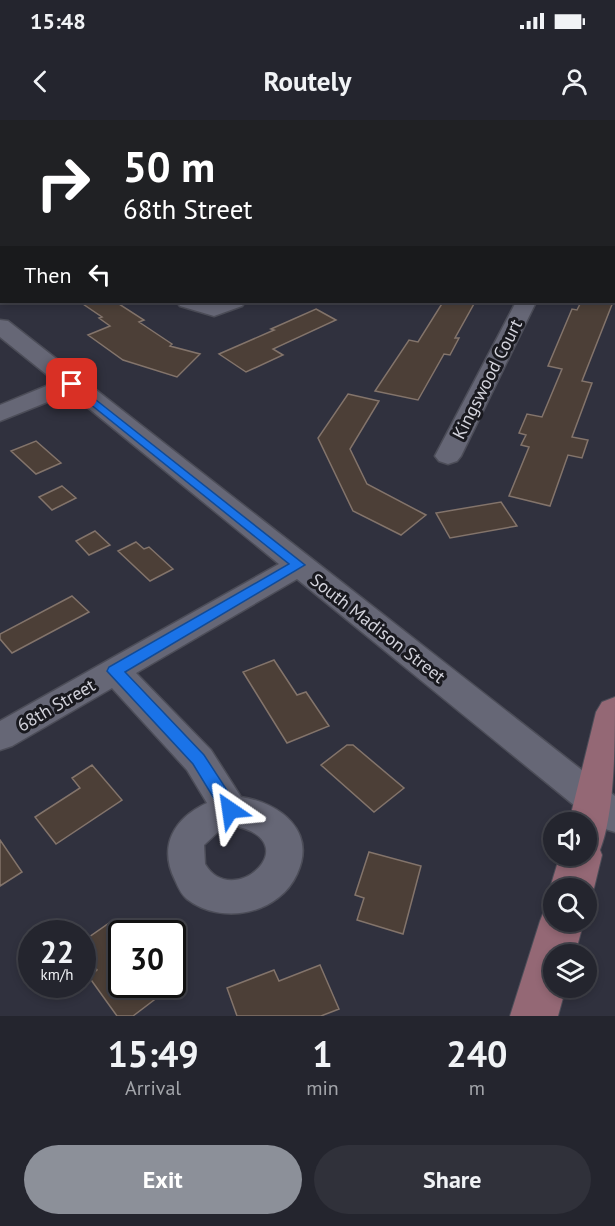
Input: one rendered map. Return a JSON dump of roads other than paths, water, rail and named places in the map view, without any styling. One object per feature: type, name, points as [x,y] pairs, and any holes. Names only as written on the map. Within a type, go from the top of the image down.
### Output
[{"type":"main road","points":[[599,818],[615,712]]},
{"type":"main road","points":[[534,1016],[559,932]]},
{"type":"street","points":[[190,303],[214,310],[232,303]]},
{"type":"street","name":"Kingswood Court","points":[[448,456],[525,303]]},
{"type":"street","name":"South Madison Street","points":[[0,326],[298,565],[599,818]]},
{"type":"street","points":[[0,414],[72,384]]},
{"type":"street","name":"68th Street","points":[[0,737],[298,565]]},
{"type":"street","points":[[115,671],[199,760],[230,810]]}]
